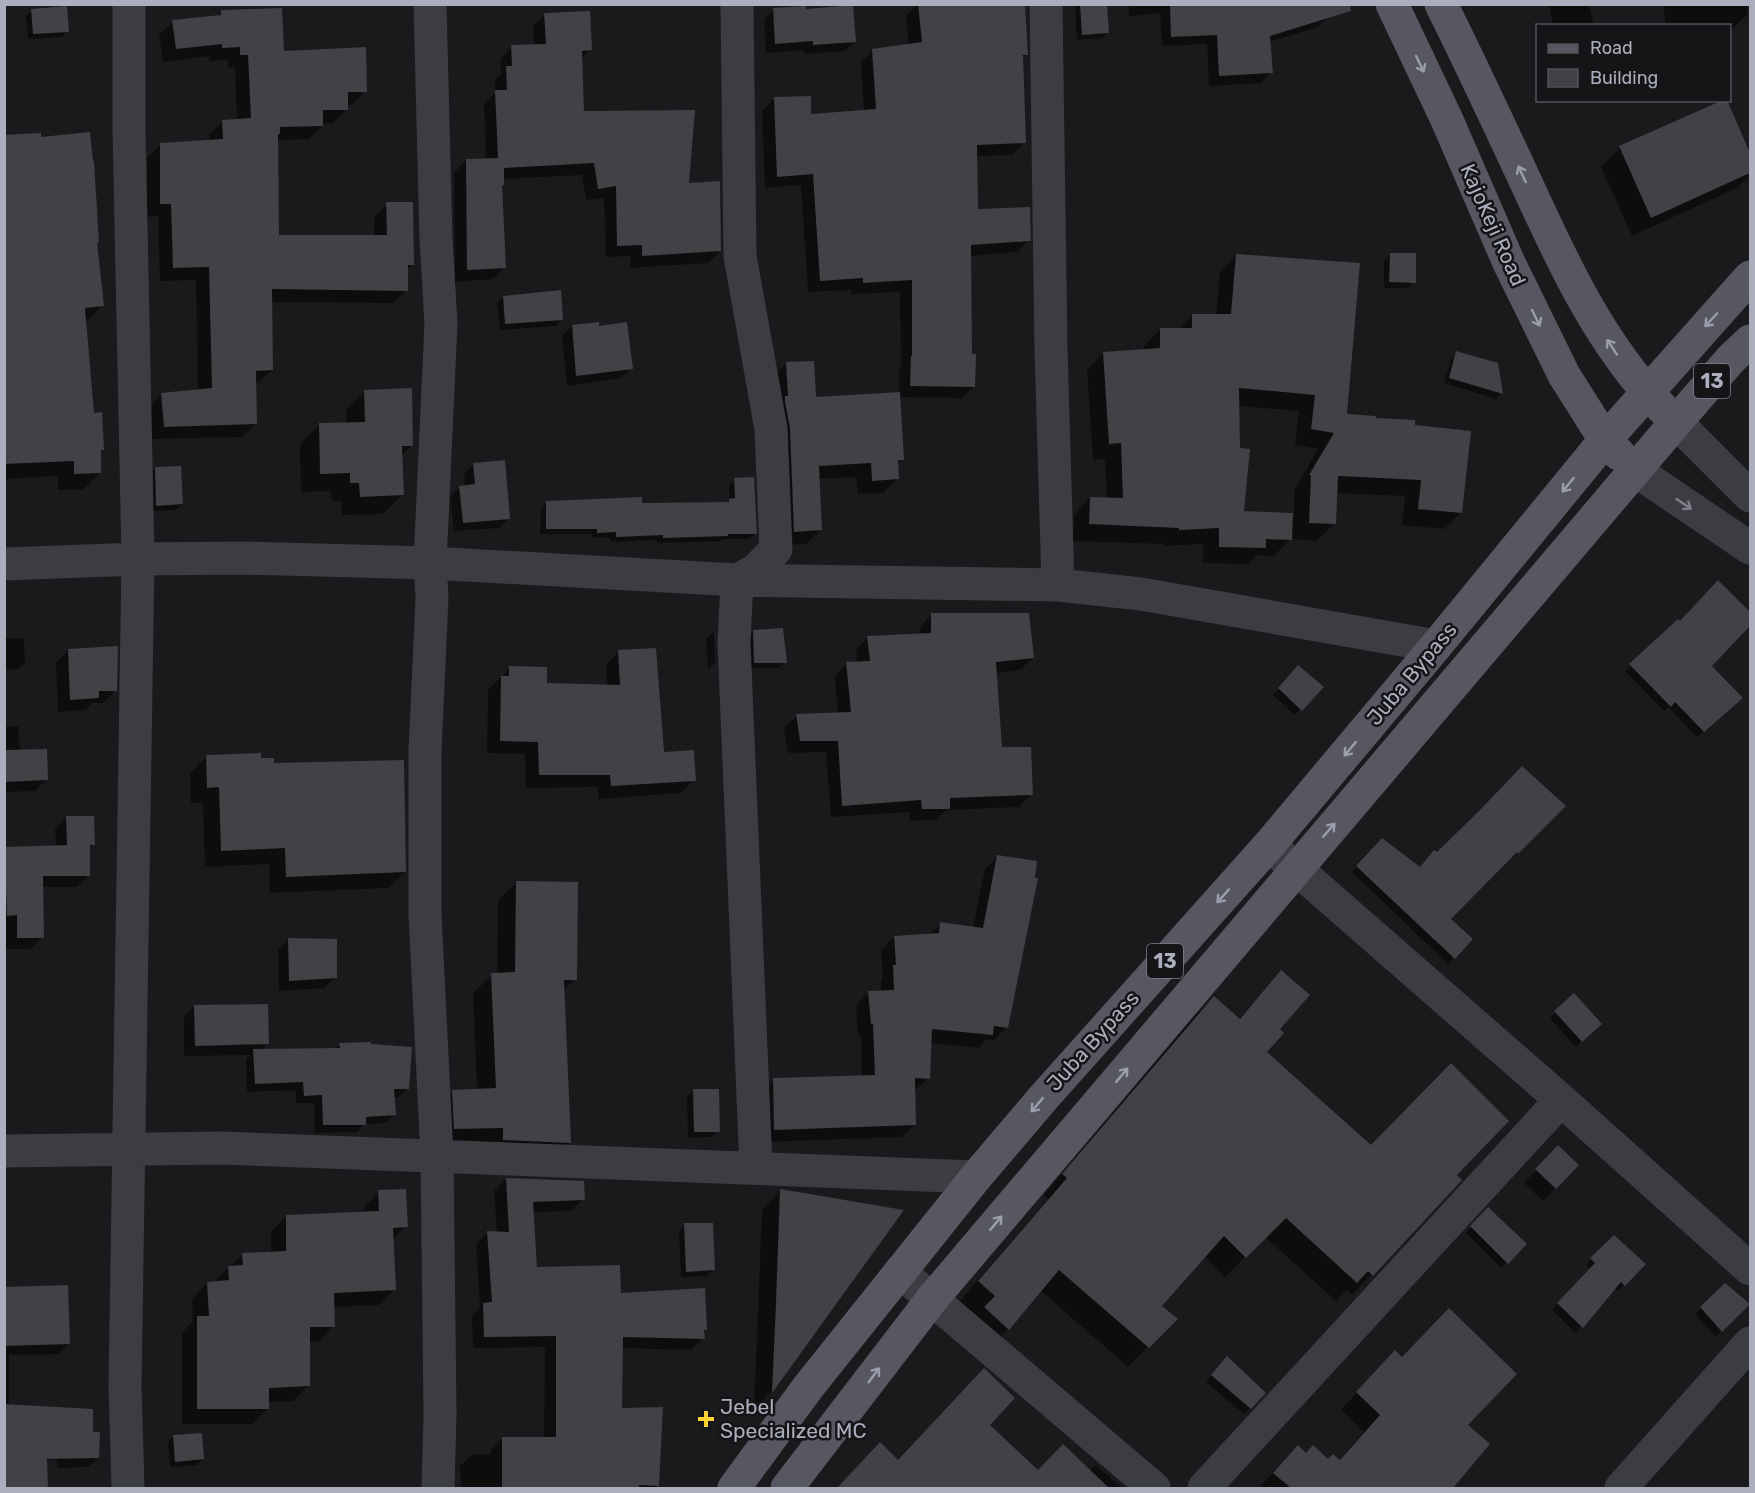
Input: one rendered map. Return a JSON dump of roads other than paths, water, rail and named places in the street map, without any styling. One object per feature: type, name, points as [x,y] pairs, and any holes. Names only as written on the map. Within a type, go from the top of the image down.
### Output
[{"type":"main road","name":"KajoKeji Road","points":[[1392,4],[1564,375],[1605,440],[1636,471]]},
{"type":"main road","points":[[1441,4],[1578,289],[1614,350],[1648,393],[1676,422]]},
{"type":"main road","points":[[1648,393],[1699,332],[1750,277]]},
{"type":"main road","name":"13","points":[[1676,422],[1731,359],[1750,341]]},
{"type":"main road","name":"Juba Bypass","points":[[734,1488],[808,1386],[976,1177],[1044,1097],[1269,845],[1605,440],[1648,393]]},
{"type":"main road","name":"Juba Bypass","points":[[787,1488],[932,1299],[1676,422]]},
{"type":"street","points":[[128,1488],[125,1387],[138,558],[129,129],[129,4]]},
{"type":"street","points":[[430,4],[436,240],[441,323],[430,563],[432,598],[425,751],[425,914],[437,1156],[440,1414],[438,1488]]},
{"type":"street","points":[[737,4],[740,256],[771,429],[776,549],[756,570],[737,580]]},
{"type":"street","points":[[1046,4],[1051,349],[1058,585]]},
{"type":"street","points":[[1676,422],[1750,496]]},
{"type":"street","points":[[1636,471],[1750,548]]},
{"type":"street","points":[[4,564],[138,558],[242,558],[430,563],[737,580],[1058,585],[1153,596],[1436,646]]},
{"type":"street","points":[[737,580],[734,643],[756,1168]]},
{"type":"street","points":[[1269,845],[1750,1269]]},
{"type":"street","points":[[1204,1488],[1561,1100]]},
{"type":"street","points":[[4,1151],[222,1148],[976,1177]]},
{"type":"street","points":[[900,1272],[1154,1488]]},
{"type":"street","points":[[1621,1488],[1750,1343]]},
{"type":"place","name":"Jebel Specialized MC","points":[[706,1419]]}]
